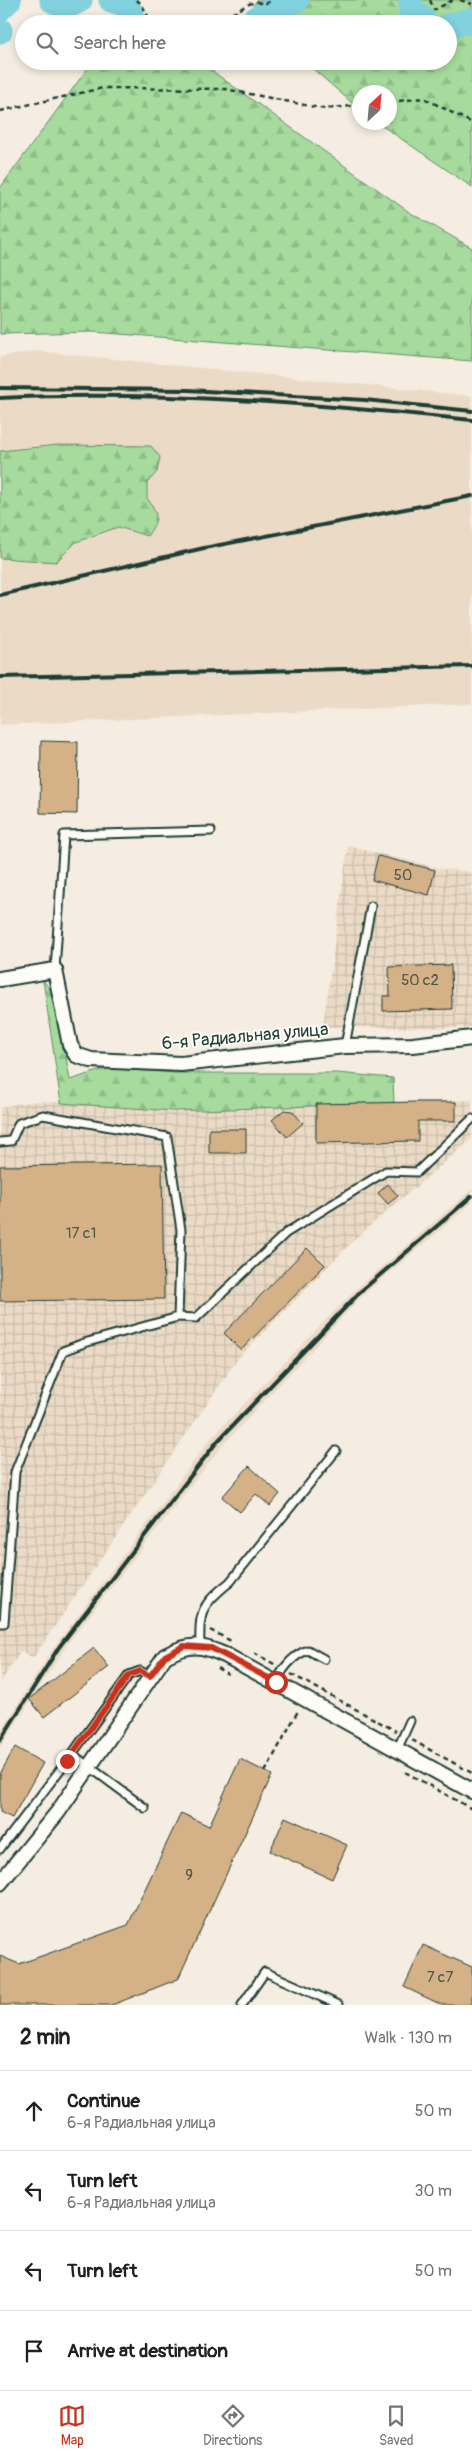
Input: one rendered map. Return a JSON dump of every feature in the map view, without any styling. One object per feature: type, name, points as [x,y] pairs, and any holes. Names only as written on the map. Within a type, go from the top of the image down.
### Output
[{"type":"street","points":[[0,979],[55,970]]},
{"type":"street","name":"6-я Радиальная улица","points":[[55,970],[70,1045],[76,1055],[91,1060],[181,1064],[345,1046],[413,1045],[472,1038]]},
{"type":"street","points":[[0,1883],[58,1812],[165,1656],[184,1646],[211,1648],[472,1791]]},
{"type":"lane","points":[[55,970],[64,835],[211,831]]},
{"type":"lane","points":[[345,1046],[371,906]]},
{"type":"lane","points":[[0,1142],[11,1141],[19,1123],[43,1115],[167,1137],[181,1230],[178,1317]]},
{"type":"lane","points":[[0,1623],[4,1623],[15,1472],[63,1351],[84,1343],[178,1317],[196,1318],[286,1233],[386,1171],[417,1172],[472,1119]]},
{"type":"lane","points":[[200,1647],[202,1611],[215,1594],[230,1582],[336,1451]]},
{"type":"lane","points":[[276,1682],[283,1669],[300,1653],[308,1650],[324,1659]]},
{"type":"lane","points":[[0,1849],[129,1675],[140,1671],[150,1676]]},
{"type":"lane","points":[[397,1750],[410,1720]]},
{"type":"lane","points":[[72,1754],[145,1808]]},
{"type":"lane","points":[[242,2005],[265,1972],[339,2005]]},
{"type":"path","points":[[136,0],[147,15]]},
{"type":"path","points":[[230,15],[249,4],[257,2],[264,4],[272,0]]},
{"type":"path","points":[[430,0],[434,10],[453,0]]},
{"type":"path","points":[[460,0],[472,4]]},
{"type":"path","points":[[0,111],[104,88],[225,89],[325,109],[352,106]]},
{"type":"path","points":[[397,101],[424,98],[472,123]]},
{"type":"path","points":[[200,1624],[233,1642]]},
{"type":"path","points":[[250,1651],[472,1773]]},
{"type":"path","points":[[215,1667],[231,1676]]},
{"type":"path","points":[[291,1707],[306,1716]]},
{"type":"path","points":[[265,1772],[298,1711]]},
{"type":"path","points":[[397,1767],[472,1809]]},
{"type":"shaded area","points":[[37,351],[472,396],[472,704],[0,725],[0,357]]},
{"type":"shaded area","points":[[348,846],[442,869],[472,872],[472,1028],[323,1027]]},
{"type":"shaded area","points":[[472,1100],[472,1139],[358,1236],[239,1357],[33,1658],[21,1651],[0,1683],[0,1107],[36,1101],[174,1111],[316,1104]]},
{"type":"shaded area","points":[[472,1189],[472,1203],[363,1295],[222,1446],[68,1643],[0,1748],[0,1733],[52,1650],[211,1438],[355,1290]]},
{"type":"green space","points":[[257,0],[472,0],[472,187],[388,130],[397,130],[397,85],[352,85],[352,103],[314,70],[457,70],[457,15],[257,15],[251,9]]},
{"type":"green space","points":[[132,9],[140,15],[128,15]]},
{"type":"green space","points":[[86,70],[211,70],[409,212],[472,248],[472,361],[93,332],[0,334],[0,188]]},
{"type":"green space","points":[[58,445],[151,446],[160,457],[157,472],[147,483],[147,498],[154,508],[156,517],[154,526],[147,536],[118,527],[76,542],[56,562],[0,558],[0,451]]},
{"type":"green space","points":[[43,980],[55,996],[70,1080],[107,1068],[176,1073],[337,1073],[393,1078],[394,1103],[174,1111],[61,1103]]},
{"type":"building","points":[[41,741],[78,742],[77,814],[40,813]]},
{"type":"building","points":[[378,856],[435,870],[429,895],[372,880]]},
{"type":"building","points":[[451,965],[452,1009],[383,1011],[383,996],[390,996],[389,967]]},
{"type":"building","points":[[456,1102],[456,1121],[418,1121],[418,1141],[316,1143],[316,1104]]},
{"type":"building","points":[[284,1110],[292,1111],[303,1123],[287,1137],[272,1120]]},
{"type":"building","points":[[209,1129],[246,1129],[246,1153],[209,1153]]},
{"type":"building","points":[[162,1164],[164,1299],[0,1301],[0,1166]]},
{"type":"building","points":[[388,1184],[398,1196],[388,1204],[378,1193]]},
{"type":"building","points":[[307,1248],[325,1265],[241,1350],[224,1333]]},
{"type":"building","points":[[249,1466],[280,1494],[270,1506],[256,1494],[240,1512],[222,1497]]},
{"type":"building","points":[[94,1648],[109,1667],[44,1717],[29,1699]]},
{"type":"building","points":[[15,1747],[43,1763],[12,1818],[0,1812],[0,1774]]},
{"type":"building","points":[[240,1759],[272,1775],[178,1979],[112,2005],[0,2005],[0,1956],[19,1964],[128,1925],[181,1813],[209,1826]]},
{"type":"building","points":[[285,1817],[347,1845],[332,1879],[270,1851]]},
{"type":"building","points":[[423,1945],[472,1967],[472,2005],[442,2005],[404,1987]]},
{"type":"waterway","points":[[0,9],[9,0]]},
{"type":"waterway","points":[[52,0],[66,7],[80,0]]},
{"type":"waterway","points":[[111,0],[127,5],[132,15]]},
{"type":"waterway","points":[[262,15],[297,0]]},
{"type":"waterway","points":[[411,0],[411,11],[417,15]]},
{"type":"waterway","points":[[457,24],[472,20]]},
{"type":"railway","points":[[0,388],[188,390],[365,400],[472,411]]},
{"type":"railway","points":[[0,398],[58,396],[177,397],[296,404],[472,420]]},
{"type":"railway","points":[[0,595],[204,548],[472,496]]},
{"type":"railway","points":[[0,677],[472,666]]},
{"type":"railway","points":[[0,1741],[59,1647],[216,1443],[360,1292],[472,1196]]},
{"type":"route","points":[[67,1761],[129,1675],[140,1671],[150,1676],[165,1656],[184,1646],[211,1648],[276,1682]]}]
